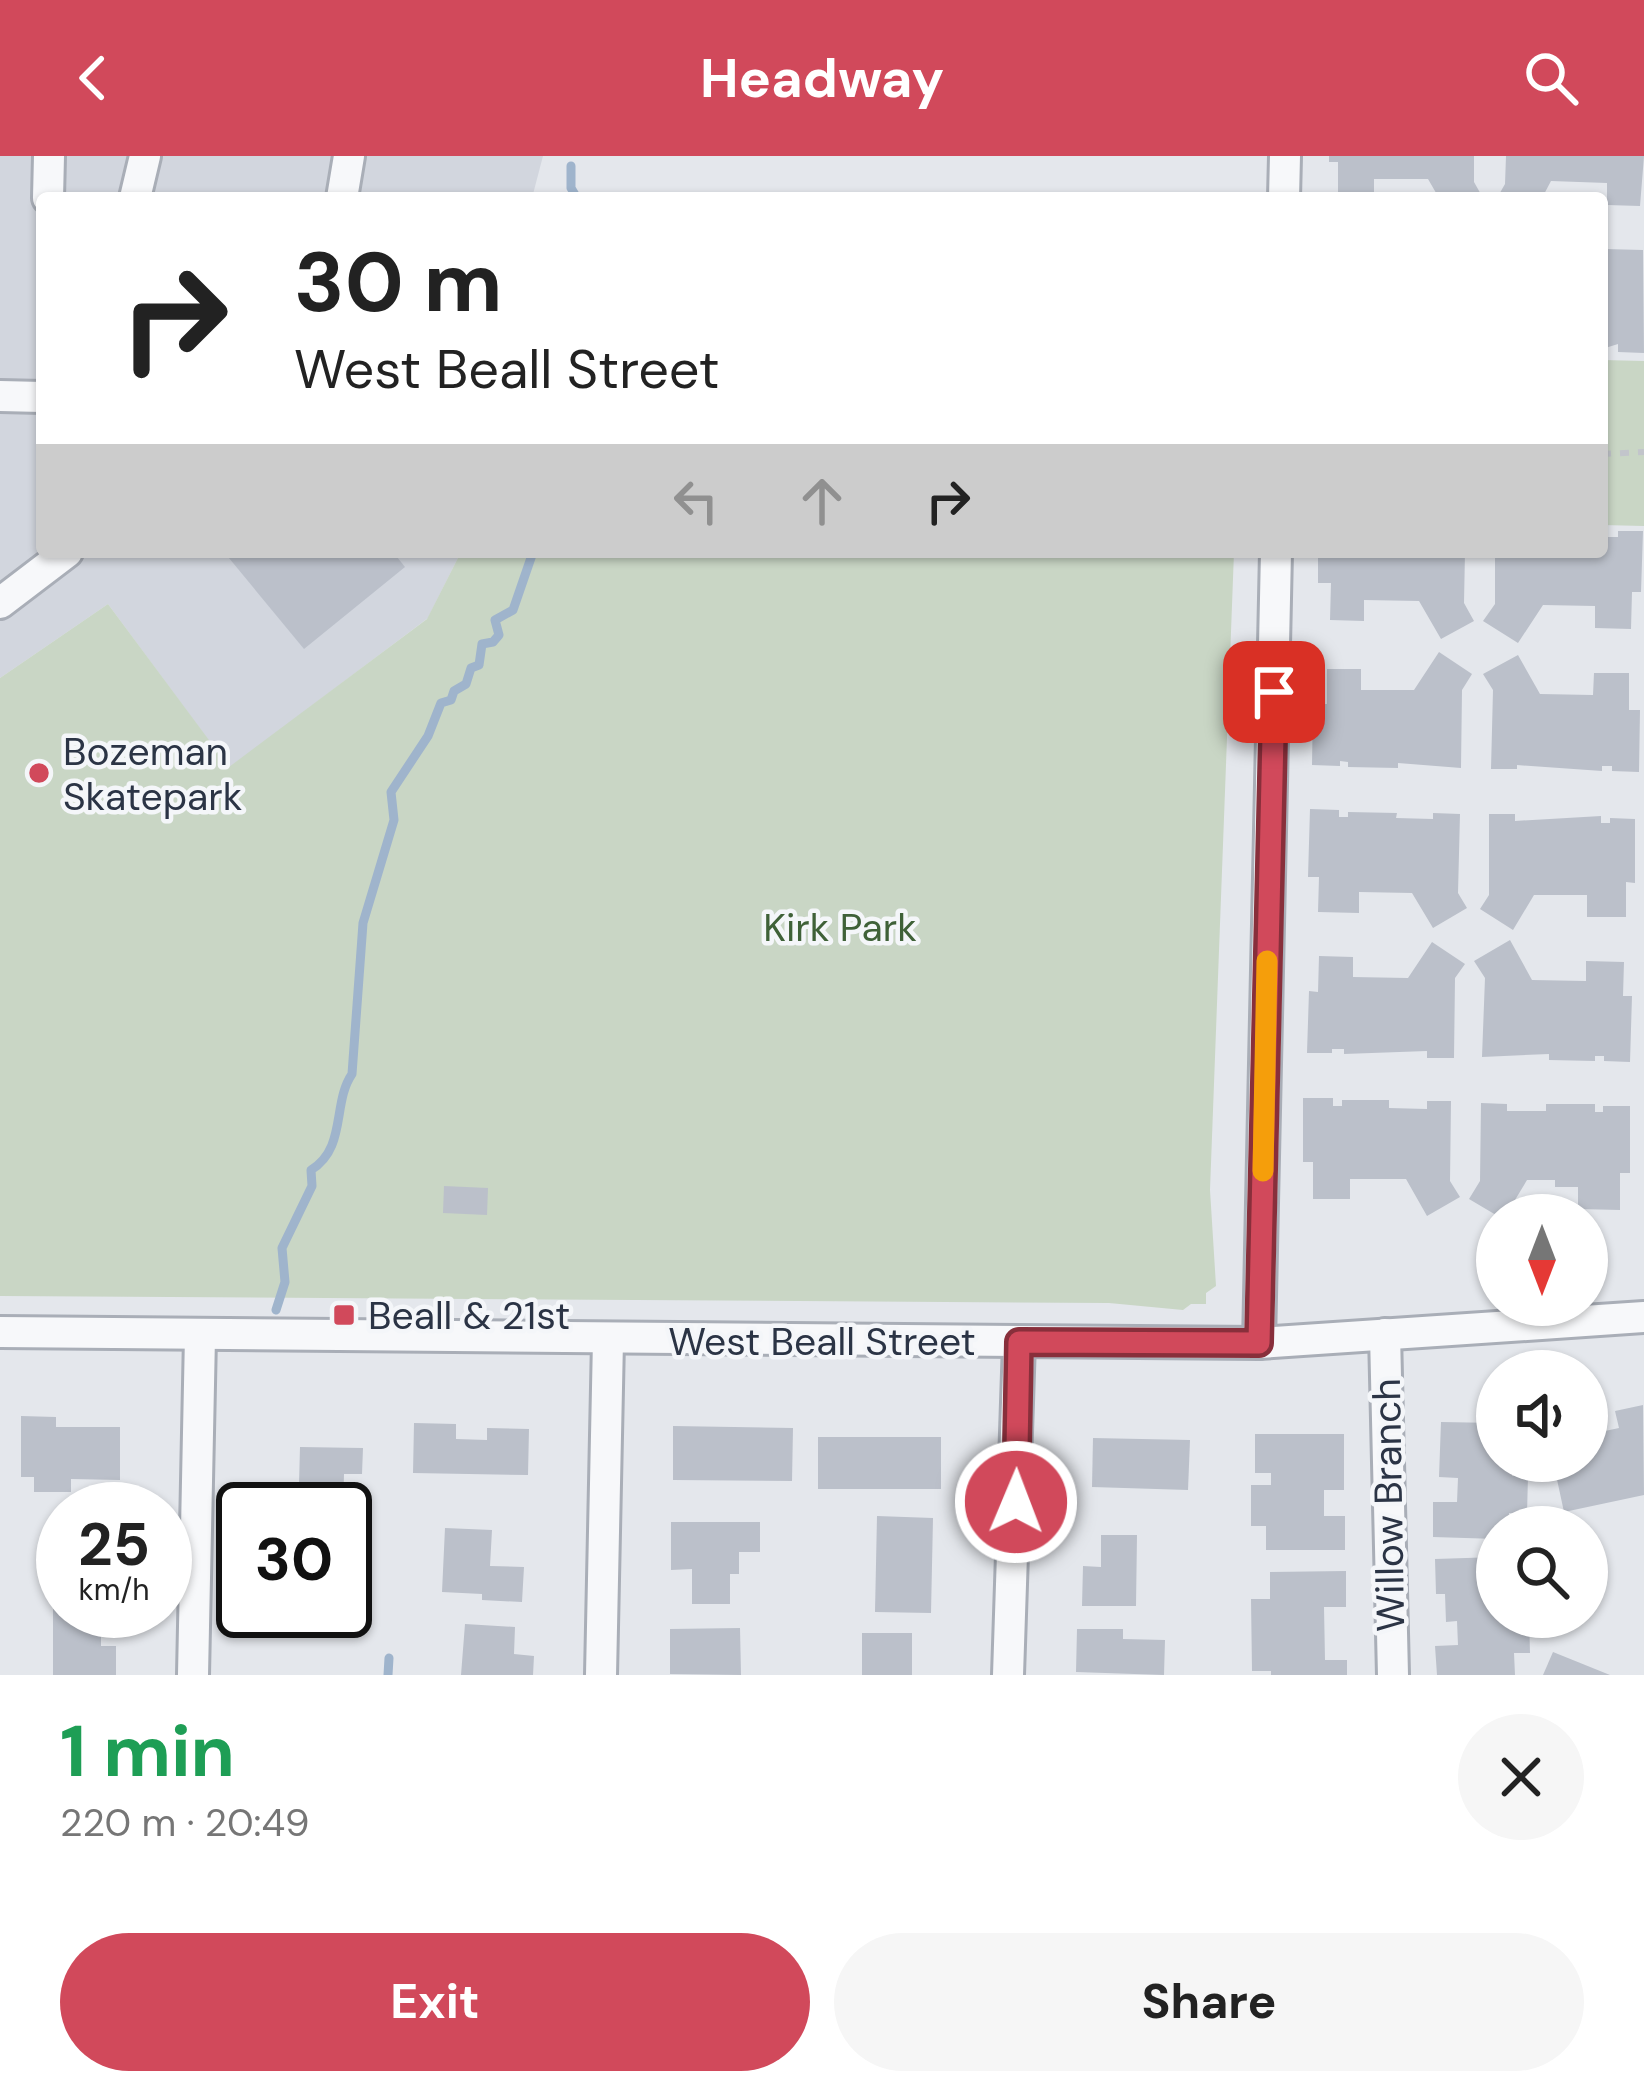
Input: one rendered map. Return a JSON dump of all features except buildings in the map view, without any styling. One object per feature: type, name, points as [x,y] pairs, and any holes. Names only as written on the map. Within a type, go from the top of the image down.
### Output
[{"type":"street","points":[[48,192],[49,156]]},
{"type":"street","points":[[136,192],[145,156]]},
{"type":"street","points":[[343,192],[349,156]]},
{"type":"street","points":[[1284,192],[1285,156]]},
{"type":"street","points":[[0,396],[36,397]]},
{"type":"street","points":[[0,603],[59,558]]},
{"type":"street","points":[[1259,1343],[1276,558]]},
{"type":"street","name":"West Beall Street","points":[[0,1332],[1259,1343],[1644,1317]]},
{"type":"street","name":"Willow Branch","points":[[1385,1334],[1393,1675]]},
{"type":"street","points":[[193,1675],[200,1336]]},
{"type":"street","points":[[601,1675],[608,1340]]},
{"type":"street","points":[[1008,1675],[1019,1342]]},
{"type":"path","points":[[1608,454],[1644,452]]},
{"type":"shaded area","points":[[0,156],[543,156],[534,192],[36,192],[36,558],[458,558],[428,618],[229,768],[108,604],[0,678]]},
{"type":"green space","points":[[1608,360],[1644,361],[1644,526],[1608,525]]},
{"type":"green space","name":"Kirk Park","points":[[458,558],[1234,558],[1210,1190],[1216,1286],[1206,1293],[1206,1304],[1191,1304],[1183,1310],[1109,1303],[0,1296],[0,678],[108,604],[229,767],[427,619]]},
{"type":"waterway","points":[[571,166],[573,192]]},
{"type":"waterway","points":[[276,1310],[285,1282],[282,1248],[312,1186],[311,1170],[335,1138],[352,1074],[363,923],[394,820],[391,792],[428,736],[441,703],[451,700],[454,691],[466,684],[471,668],[479,665],[482,644],[499,635],[495,620],[513,610],[531,558]]},
{"type":"waterway","points":[[388,1675],[389,1658]]},
{"type":"slow traffic","points":[[1263,1171],[1267,961]]},
{"type":"place","name":"Bozeman Skatepark","points":[[39,773]]},
{"type":"place","name":"Beall & 21st","points":[[344,1315]]},
{"type":"route","points":[[1016,1502],[1019,1342],[1259,1343],[1274,692]]}]
